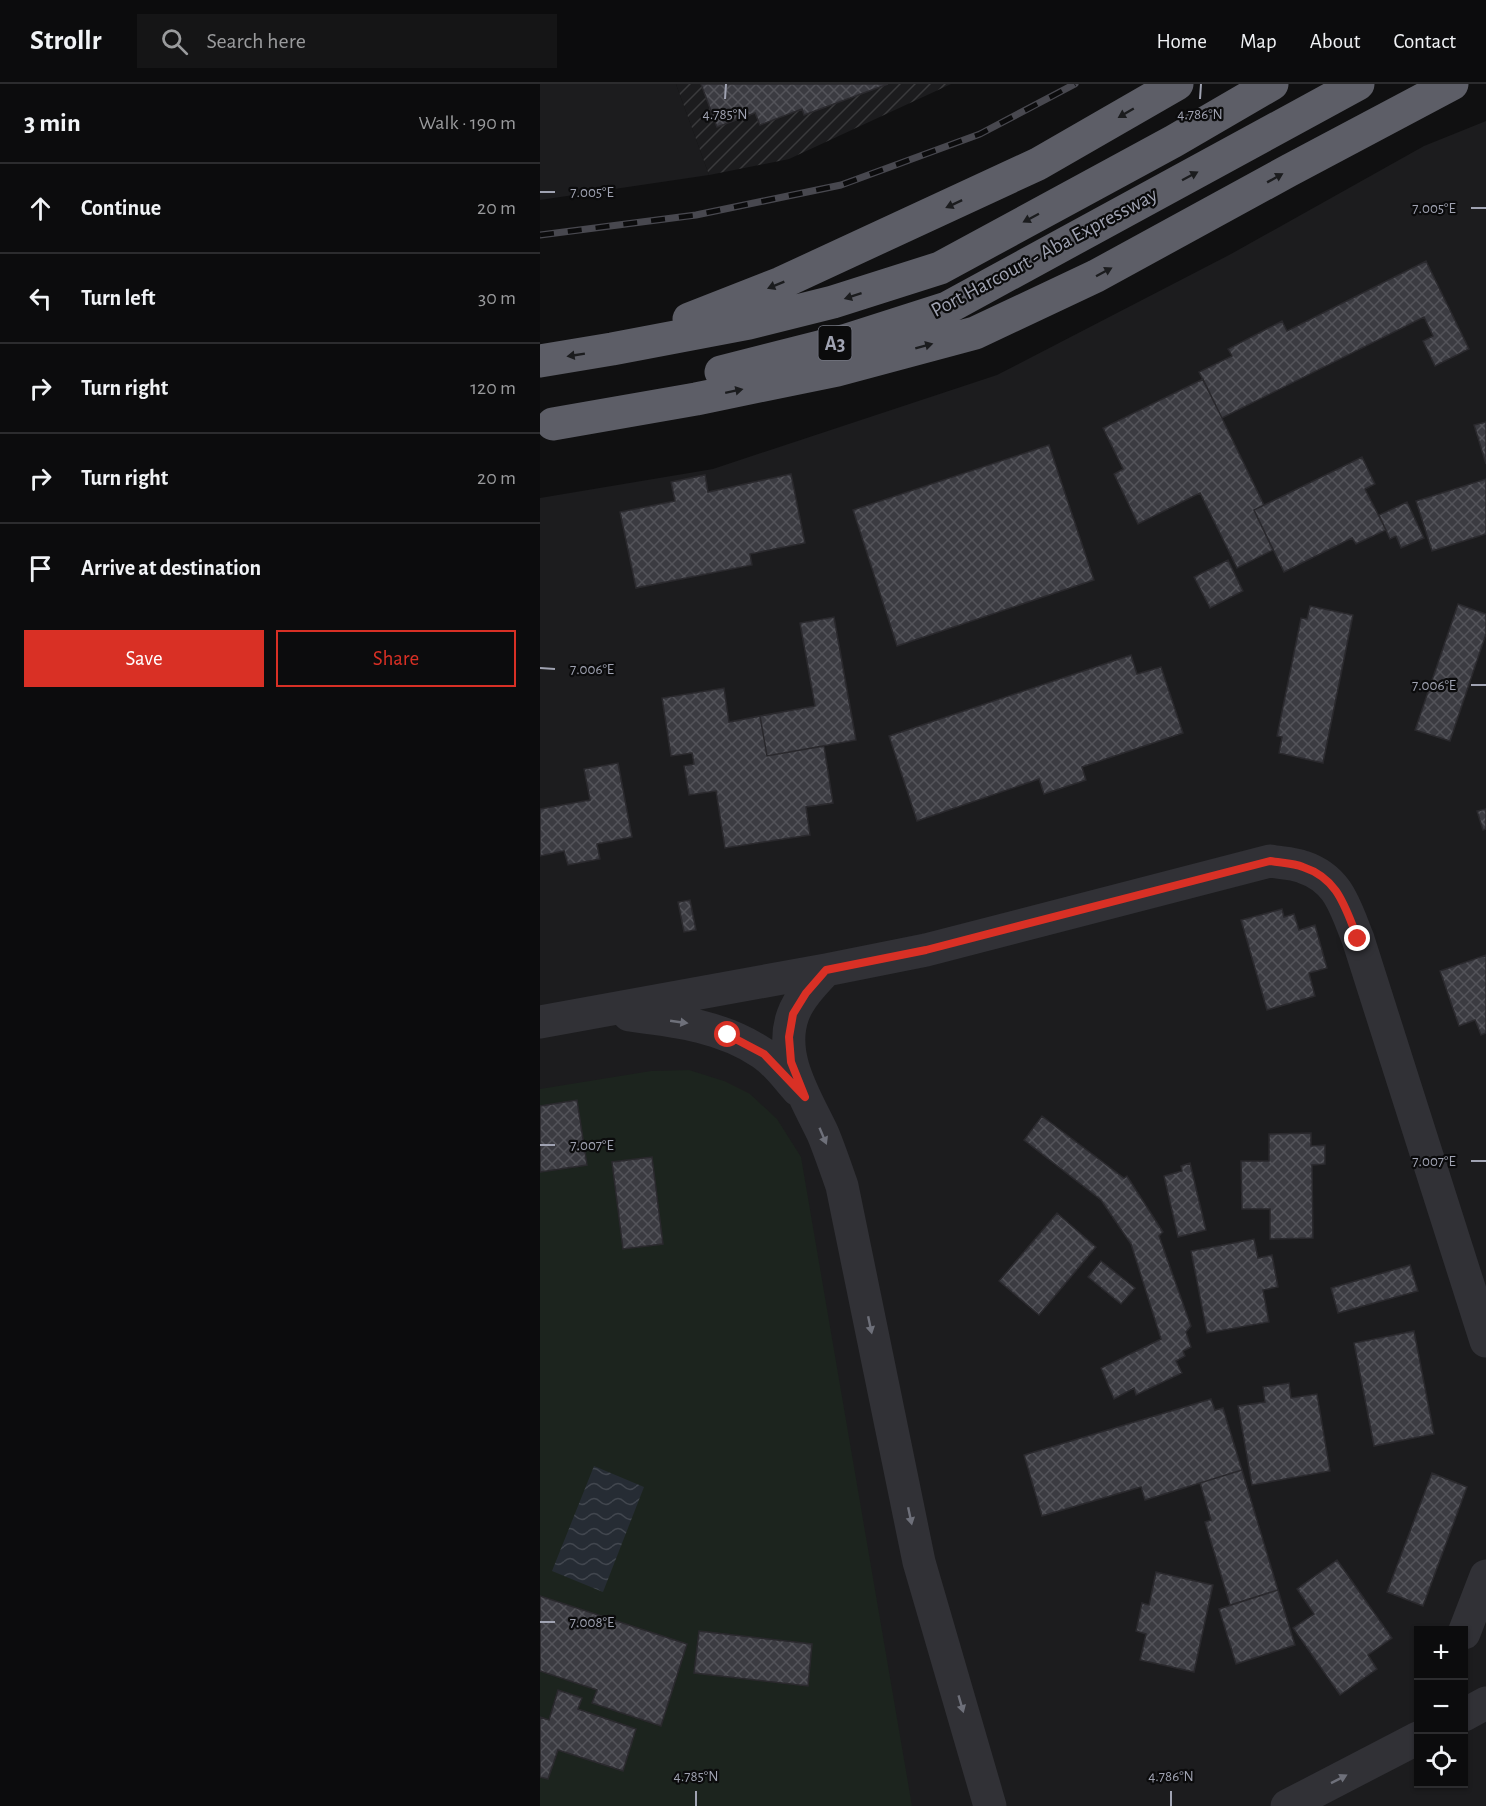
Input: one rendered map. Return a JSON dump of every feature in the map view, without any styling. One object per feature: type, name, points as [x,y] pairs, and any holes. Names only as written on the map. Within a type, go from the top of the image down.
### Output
[{"type":"highway","points":[[612,349],[781,283],[928,216],[1038,164],[1177,84]]},
{"type":"highway","name":"Port Harcourt - Aba Expressway","points":[[540,360],[749,323],[833,302],[940,268],[1174,141],[1272,84]]},
{"type":"highway","name":"Port Harcourt - Aba Expressway","points":[[546,425],[667,386],[847,340],[947,308],[1358,84]]},
{"type":"highway","points":[[546,425],[696,399],[837,370],[975,333],[1096,276],[1452,84]]},
{"type":"street","points":[[540,1022],[926,950],[1270,861],[1302,866],[1322,875],[1340,895],[1358,939],[1484,1326]]},
{"type":"street","points":[[826,970],[806,993],[793,1014],[789,1037],[791,1062],[824,1136],[842,1186],[919,1562],[990,1806]]},
{"type":"street","points":[[601,1012],[690,1023],[728,1035],[764,1054],[805,1097]]},
{"type":"street","points":[[1467,1626],[1486,1576]]},
{"type":"street","points":[[1468,1712],[1486,1703]]},
{"type":"street","points":[[1287,1806],[1414,1737]]},
{"type":"shaded area","points":[[540,84],[676,84],[709,175],[540,200]]},
{"type":"shaded area","points":[[676,84],[951,84],[789,159],[709,175]]},
{"type":"shaded area","points":[[1486,121],[1486,1806],[540,1806],[540,498],[713,469],[997,375],[1231,254],[1424,146]]},
{"type":"shaded area","points":[[689,1070],[724,1081],[750,1094],[777,1119],[801,1157],[912,1806],[540,1806],[540,1089],[651,1071]]},
{"type":"water","points":[[594,1466],[644,1487],[603,1592],[552,1571]]},
{"type":"building","points":[[701,84],[888,84],[804,115],[802,109],[760,125],[755,113],[717,127]]},
{"type":"building","points":[[1426,261],[1469,349],[1435,366],[1423,341],[1433,336],[1424,317],[1222,418],[1199,372],[1232,356],[1228,349],[1282,321],[1287,331]]},
{"type":"building","points":[[1203,379],[1264,505],[1254,510],[1273,550],[1237,568],[1200,493],[1138,524],[1114,474],[1123,469],[1103,428]]},
{"type":"building","points":[[1486,422],[1486,464],[1474,425]]},
{"type":"building","points":[[1049,445],[1094,580],[897,646],[853,510]]},
{"type":"building","points":[[1362,457],[1375,484],[1365,489],[1386,530],[1356,544],[1352,538],[1284,572],[1254,510]]},
{"type":"building","points":[[791,474],[805,543],[750,554],[752,565],[636,588],[620,512],[675,501],[671,482],[705,475],[708,492]]},
{"type":"building","points":[[1486,479],[1486,534],[1432,551],[1416,501]]},
{"type":"building","points":[[1407,502],[1424,538],[1401,548],[1396,536],[1390,539],[1379,515]]},
{"type":"building","points":[[1228,560],[1243,591],[1210,608],[1194,577]]},
{"type":"building","points":[[1458,604],[1486,614],[1486,634],[1450,741],[1415,730]]},
{"type":"building","points":[[1310,606],[1353,615],[1323,763],[1279,753],[1282,737],[1277,736],[1301,618],[1307,619]]},
{"type":"building","points":[[834,617],[856,740],[767,756],[760,716],[815,706],[800,623]]},
{"type":"building","points":[[1131,655],[1137,674],[1161,667],[1183,733],[1082,767],[1086,780],[1044,794],[1039,779],[917,821],[889,736]]},
{"type":"building","points":[[724,688],[729,722],[760,716],[767,756],[824,746],[833,803],[806,807],[810,835],[725,848],[716,791],[689,795],[684,766],[694,764],[692,753],[671,756],[662,698]]},
{"type":"building","points":[[618,763],[632,837],[597,844],[600,859],[568,865],[564,851],[540,856],[540,809],[590,800],[584,769]]},
{"type":"building","points":[[1486,809],[1486,829],[1483,830],[1477,811]]},
{"type":"building","points":[[690,900],[696,930],[684,932],[678,902]]},
{"type":"building","points":[[1282,909],[1284,917],[1294,914],[1299,930],[1315,925],[1327,968],[1309,973],[1315,996],[1267,1010],[1241,920]]},
{"type":"building","points":[[1486,955],[1486,1033],[1481,1035],[1475,1020],[1459,1026],[1440,971]]},
{"type":"building","points":[[577,1100],[587,1165],[540,1172],[540,1106]]},
{"type":"building","points":[[1042,1116],[1124,1178],[1127,1176],[1163,1232],[1159,1236],[1191,1326],[1186,1332],[1191,1347],[1183,1351],[1185,1356],[1176,1361],[1182,1373],[1136,1395],[1134,1388],[1114,1399],[1101,1368],[1161,1339],[1131,1244],[1101,1200],[1024,1140]]},
{"type":"building","points":[[1311,1133],[1311,1146],[1325,1145],[1325,1164],[1312,1165],[1313,1238],[1270,1239],[1270,1209],[1242,1209],[1241,1161],[1269,1161],[1269,1134]]},
{"type":"building","points":[[652,1157],[663,1244],[623,1249],[612,1162]]},
{"type":"building","points":[[1190,1163],[1206,1230],[1178,1237],[1164,1176],[1182,1171],[1181,1166]]},
{"type":"building","points":[[1057,1213],[1096,1247],[1039,1315],[999,1281]]},
{"type":"building","points":[[1254,1239],[1258,1258],[1272,1255],[1278,1287],[1263,1290],[1269,1322],[1207,1333],[1191,1251]]},
{"type":"building","points":[[1101,1261],[1135,1288],[1121,1304],[1088,1277]]},
{"type":"building","points":[[1410,1265],[1418,1291],[1338,1313],[1331,1288]]},
{"type":"building","points":[[1414,1331],[1434,1434],[1374,1446],[1354,1343]]},
{"type":"building","points":[[1289,1383],[1291,1398],[1317,1394],[1330,1471],[1252,1485],[1238,1406],[1265,1402],[1263,1387]]},
{"type":"building","points":[[1211,1399],[1215,1410],[1223,1408],[1242,1470],[1145,1500],[1141,1487],[1042,1516],[1024,1455]]},
{"type":"building","points":[[1242,1470],[1278,1590],[1230,1605],[1205,1522],[1211,1520],[1200,1483]]},
{"type":"building","points":[[1432,1473],[1467,1487],[1423,1606],[1387,1592]]},
{"type":"building","points":[[1337,1560],[1392,1638],[1368,1655],[1377,1669],[1340,1695],[1293,1628],[1314,1614],[1297,1589]]},
{"type":"building","points":[[1156,1572],[1213,1585],[1194,1672],[1140,1660],[1146,1634],[1136,1631],[1142,1603],[1149,1605]]},
{"type":"building","points":[[1278,1590],[1295,1645],[1236,1664],[1219,1609]]},
{"type":"building","points":[[540,1596],[687,1644],[661,1726],[592,1703],[597,1690],[540,1671]]},
{"type":"building","points":[[699,1631],[812,1644],[808,1686],[694,1673]]},
{"type":"building","points":[[558,1690],[582,1698],[578,1709],[636,1729],[623,1771],[558,1750],[548,1779],[540,1777],[540,1717],[549,1720]]},
{"type":"railway","points":[[540,235],[696,215],[841,185],[980,134],[1075,84]]},
{"type":"route","points":[[728,1035],[764,1054],[805,1097],[791,1062],[789,1037],[793,1014],[806,993],[826,970],[926,950],[1270,861],[1302,866],[1322,875],[1340,895],[1358,939]]}]
